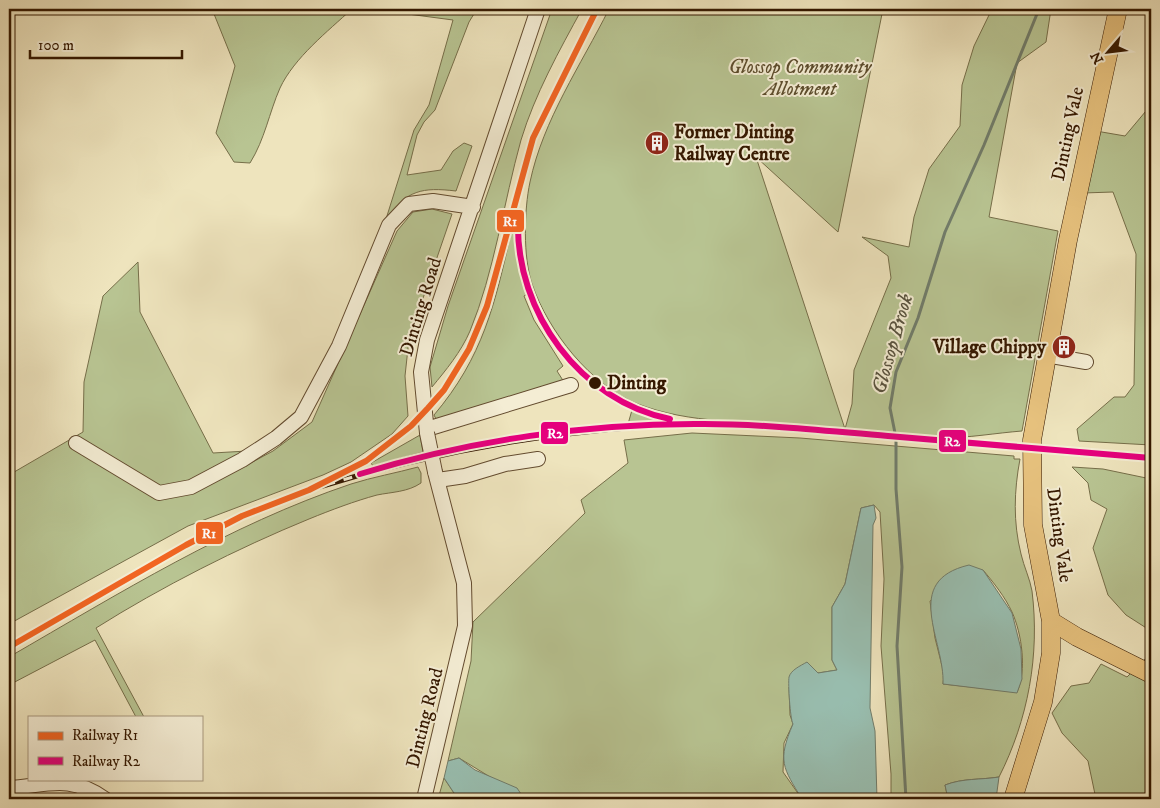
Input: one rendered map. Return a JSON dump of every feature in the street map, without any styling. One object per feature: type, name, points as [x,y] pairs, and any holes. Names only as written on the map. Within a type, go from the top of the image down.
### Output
[{"type":"main road","name":"Dinting Vale","points":[[1013,799],[1043,702],[1051,654],[1051,621],[1036,546],[1031,501],[1032,440],[1046,355],[1103,72],[1118,9]]},
{"type":"main road","points":[[1051,621],[1077,637],[1151,674]]},
{"type":"street","name":"Dinting Road","points":[[424,799],[465,626],[464,582],[427,429],[422,372],[427,340],[538,9]]},
{"type":"street","points":[[76,443],[159,493],[191,487],[242,460],[276,438],[301,417],[339,346],[389,225],[408,204],[433,201],[473,207]]},
{"type":"street","points":[[1046,355],[1086,362]]},
{"type":"street","points":[[427,429],[571,386]]},
{"type":"street","points":[[437,476],[465,476],[504,464],[538,459]]},
{"type":"street","points":[[9,788],[62,782],[78,784],[104,799]]},
{"type":"green space","points":[[212,9],[352,9],[312,46],[286,77],[276,97],[263,135],[250,163],[234,162],[216,133],[235,66]]},
{"type":"green space","points":[[370,9],[477,9],[469,22],[435,110],[424,122],[417,135],[407,175],[441,170],[453,151],[464,143],[472,146],[456,191],[424,190],[408,196],[386,219],[414,130],[429,105],[453,20]]},
{"type":"green space","points":[[552,9],[582,9],[548,73],[533,106],[521,140],[486,285],[470,331],[458,353],[432,387],[430,367],[448,306]]},
{"type":"green space","name":"Glossop Community Allotment","points":[[609,9],[883,9],[838,232],[756,157],[845,429],[852,404],[854,370],[891,278],[888,256],[862,237],[909,247],[914,217],[929,169],[960,126],[962,85],[974,46],[990,13],[994,9],[1051,9],[1046,42],[1017,63],[989,217],[1058,231],[1022,431],[942,438],[719,421],[678,415],[638,404],[621,396],[588,371],[560,338],[539,302],[532,284],[527,261],[526,219],[530,182],[544,137],[564,93]]},
{"type":"green space","points":[[1151,105],[1151,445],[1079,441],[1077,429],[1114,397],[1125,397],[1134,385],[1136,254],[1113,192],[1083,193],[1096,131],[1125,136]]},
{"type":"green space","points":[[432,209],[452,214],[409,339],[405,376],[408,416],[392,434],[351,462],[323,475],[188,526],[9,624],[9,475],[83,432],[84,382],[103,296],[138,262],[140,312],[213,453],[247,451],[230,474],[273,451],[312,422],[397,231],[413,212]]},
{"type":"green space","points":[[516,232],[517,253],[527,294],[524,296],[534,320],[563,366],[557,371],[564,382],[436,419],[434,415],[451,393],[476,351],[493,306],[511,233]]},
{"type":"green space","points":[[632,410],[666,422],[628,424]]},
{"type":"green space","points":[[692,433],[800,438],[1014,456],[1014,459],[1020,459],[1016,483],[1016,518],[1018,542],[1032,591],[1034,615],[1033,663],[1018,733],[999,777],[965,780],[945,785],[948,799],[891,799],[891,774],[881,646],[884,579],[880,512],[874,505],[861,508],[845,584],[832,607],[832,660],[837,670],[818,673],[812,667],[789,687],[790,715],[793,724],[784,743],[783,772],[802,799],[521,799],[523,797],[459,758],[448,761],[471,661],[473,622],[585,513],[581,500],[628,463],[624,440]],"holes":[[[983,570],[1009,606],[1021,641],[1022,674],[1017,692],[943,684],[944,674],[935,638],[930,601]]]},
{"type":"green space","points":[[420,435],[423,452],[373,466],[371,463]]},
{"type":"green space","points":[[418,467],[421,473],[421,483],[416,486],[360,500],[282,530],[173,583],[96,628],[143,716],[135,716],[95,640],[9,685],[9,657],[134,585],[218,540],[262,519],[359,482]]},
{"type":"green space","points":[[1072,467],[1103,469],[1151,479],[1151,631],[1126,615],[1108,595],[1093,548],[1107,509],[1091,500],[1088,483]]},
{"type":"green space","points":[[1151,653],[1151,799],[1096,799],[1088,761],[1062,733],[1052,713],[1071,686],[1089,683],[1101,664],[1127,677]]},
{"type":"green space","points":[[444,778],[458,799],[438,799]]},
{"type":"shaded area","points":[[874,505],[876,518],[873,525],[870,708],[875,731],[877,799],[802,799],[790,779],[784,764],[785,747],[793,724],[789,677],[794,670],[807,662],[818,673],[837,670],[832,660],[832,607],[845,584],[861,508]]},
{"type":"shaded area","points":[[969,565],[983,570],[1012,613],[1021,649],[1022,679],[1017,693],[943,684],[942,667],[931,614],[931,598],[937,584],[948,573]]},
{"type":"shaded area","points":[[459,758],[475,770],[517,788],[523,797],[521,799],[458,799],[444,778],[448,761]]},
{"type":"shaded area","points":[[999,777],[996,799],[948,799],[945,785],[965,780]]},
{"type":"waterway","name":"Glossop Brook","points":[[906,799],[897,646],[902,567],[896,489],[896,438],[890,408],[896,372],[918,318],[945,232],[984,145],[1039,9]]},
{"type":"railway","points":[[309,490],[406,463],[504,443],[603,430],[703,424]]},
{"type":"rail line","name":"R1","points":[[9,647],[186,545],[242,516],[309,490],[366,461],[411,426],[428,408],[444,390],[469,349],[487,306],[533,138],[597,9]]},
{"type":"rail line","name":"R2","points":[[518,222],[520,256],[528,288],[541,319],[560,348],[582,372],[608,393],[638,409],[670,419]]},
{"type":"rail line","name":"R2","points":[[360,474],[402,462],[487,443],[574,430],[661,424],[773,426],[1151,458]]},
{"type":"place","name":"Former Dinting Railway Centre","points":[[657,143]]},
{"type":"place","name":"Village Chippy","points":[[1064,347]]},
{"type":"place","name":"Dinting","points":[[595,383]]}]
